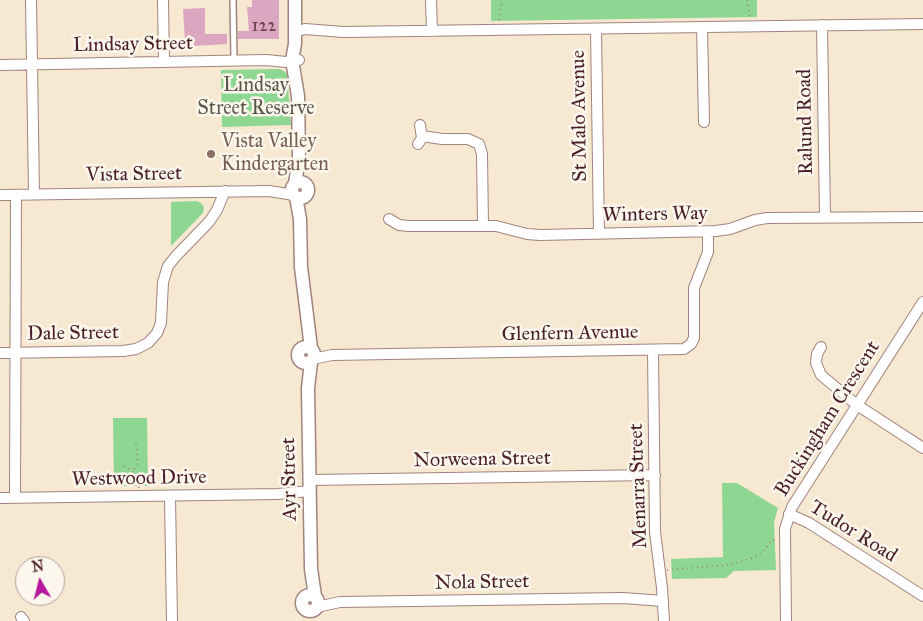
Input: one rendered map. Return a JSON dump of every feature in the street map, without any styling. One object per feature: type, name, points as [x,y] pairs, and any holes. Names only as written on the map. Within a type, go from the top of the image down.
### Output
[{"type":"street","points":[[31,0],[34,194]]},
{"type":"street","points":[[163,0],[164,62]]},
{"type":"street","name":"Ayr Street","points":[[297,0],[298,32],[294,60],[300,76],[298,96],[298,190],[301,262],[307,316],[304,336],[308,355],[312,607]]},
{"type":"street","points":[[431,0],[432,31]]},
{"type":"street","points":[[298,32],[923,24]]},
{"type":"street","name":"Ralund Road","points":[[822,25],[825,217]]},
{"type":"street","points":[[702,27],[704,122]]},
{"type":"street","name":"St Malo Avenue","points":[[596,29],[599,234]]},
{"type":"street","name":"Lindsay Street","points":[[0,65],[294,60]]},
{"type":"street","points":[[420,125],[420,140],[468,139],[479,144],[482,154],[483,226]]},
{"type":"street","name":"Vista Street","points":[[0,195],[298,190]]},
{"type":"street","name":"Dale Street","points":[[0,353],[123,351],[136,349],[148,343],[161,323],[163,282],[168,266],[209,222],[221,203],[225,192]]},
{"type":"street","points":[[15,498],[16,195]]},
{"type":"street","name":"Winters Way","points":[[389,219],[399,225],[409,226],[483,226],[502,227],[533,234],[599,234],[708,232],[760,219],[923,217]]},
{"type":"street","name":"Glenfern Avenue","points":[[308,355],[653,351],[684,349],[693,341],[694,288],[708,252],[708,232]]},
{"type":"street","name":"Buckingham Crescent","points":[[786,621],[785,534],[789,514],[800,491],[923,302]]},
{"type":"street","points":[[821,347],[816,359],[818,371],[833,386],[857,405],[923,448]]},
{"type":"street","name":"Menarra Street","points":[[653,351],[655,532],[664,621]]},
{"type":"street","name":"Norweena Street","points":[[309,489],[655,475]]},
{"type":"street","name":"Westwood Drive","points":[[0,498],[278,494],[292,496],[309,489]]},
{"type":"street","points":[[170,496],[172,621]]},
{"type":"street","name":"Tudor Road","points":[[789,514],[809,523],[923,596]]},
{"type":"street","name":"Nola Street","points":[[312,607],[340,602],[663,597]]},
{"type":"lane","points":[[233,0],[234,61]]},
{"type":"path","points":[[498,22],[502,0]]},
{"type":"path","points":[[747,0],[750,18]]},
{"type":"path","points":[[133,472],[138,461],[136,444]]},
{"type":"path","points":[[124,466],[133,472],[138,488]]},
{"type":"path","points":[[660,570],[728,565],[750,559],[763,552],[769,542],[776,540]]},
{"type":"green space","points":[[491,0],[757,0],[757,17],[491,21]]},
{"type":"green space","name":"Lindsay Street Reserve","points":[[279,69],[287,74],[291,125],[222,127],[221,70]]},
{"type":"green space","points":[[196,201],[204,207],[203,213],[171,246],[171,202]]},
{"type":"green space","points":[[113,418],[147,418],[148,486],[114,486]]},
{"type":"green space","points":[[722,483],[737,483],[778,508],[774,522],[776,570],[734,571],[726,578],[672,579],[671,559],[723,557]]},
{"type":"building","points":[[252,0],[279,0],[279,39],[238,39],[238,31],[249,31],[247,7],[252,7]]},
{"type":"building","points":[[205,8],[205,34],[227,34],[227,44],[194,46],[194,41],[185,41],[183,9]]},
{"type":"place","name":"Vista Valley Kindergarten","points":[[211,154]]}]
